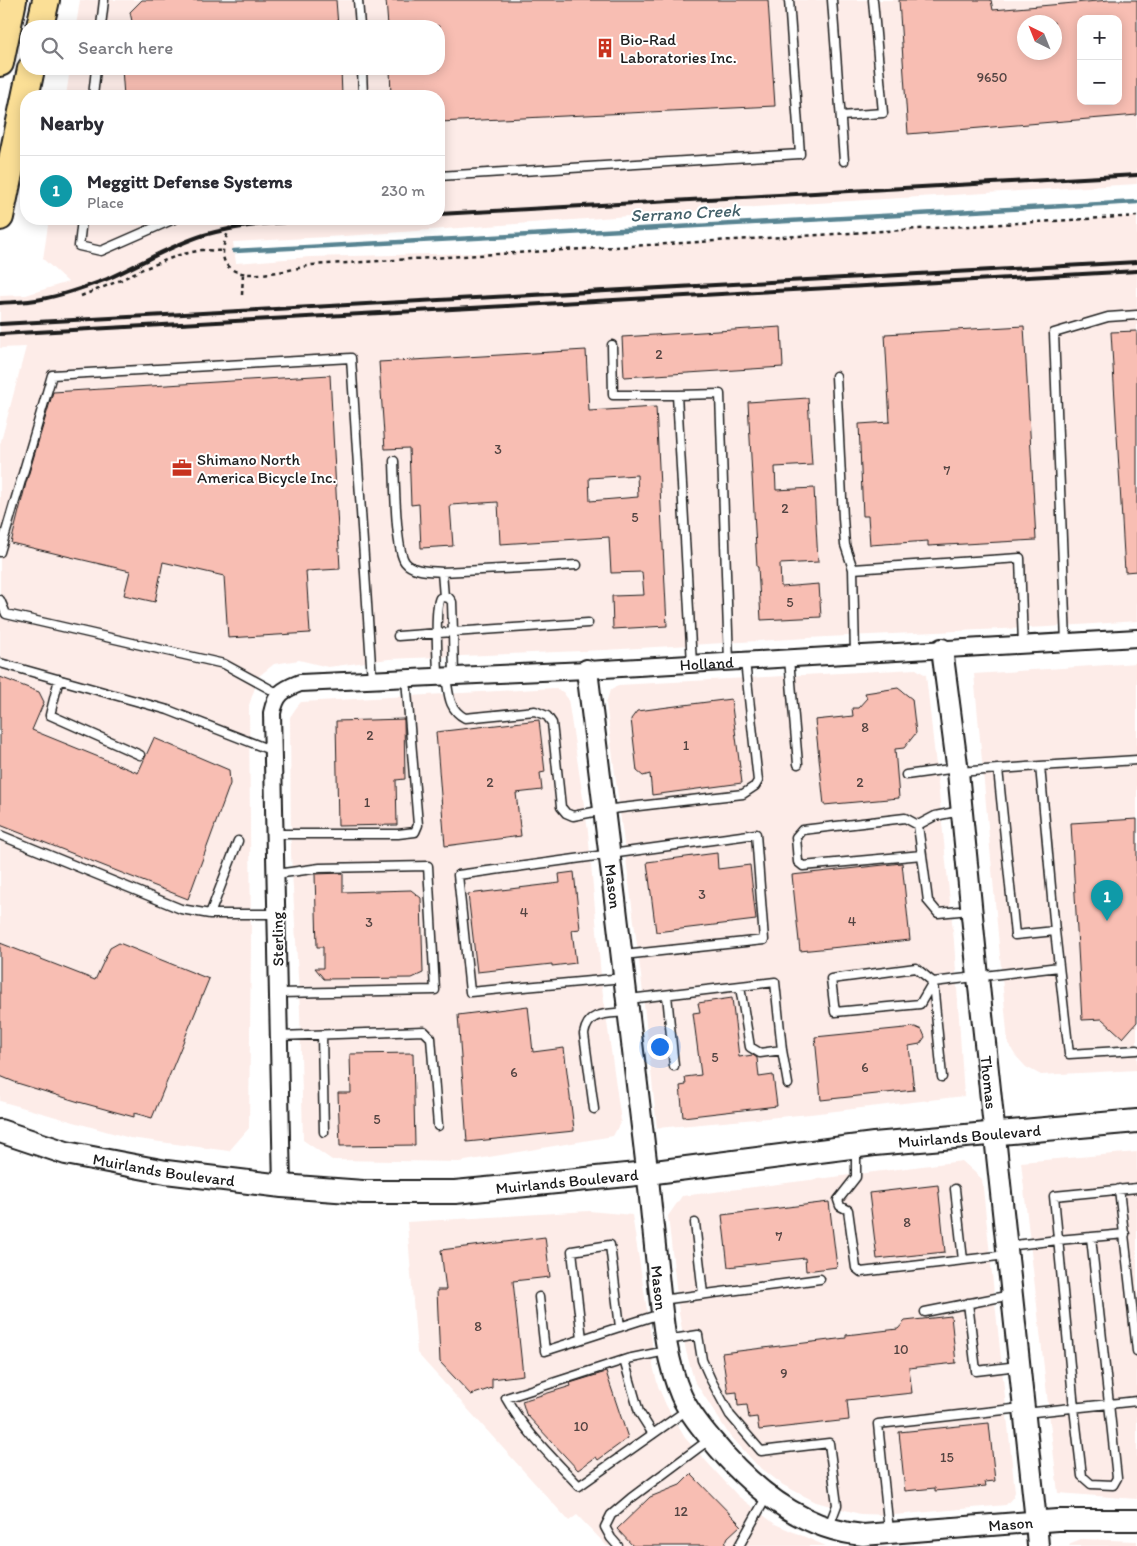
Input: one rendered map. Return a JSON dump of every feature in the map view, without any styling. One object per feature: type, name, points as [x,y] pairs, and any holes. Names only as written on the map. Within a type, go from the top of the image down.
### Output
[{"type":"main road","points":[[0,63],[13,0]]},
{"type":"main road","points":[[41,20],[46,0]]},
{"type":"main road","points":[[27,90],[30,75]]},
{"type":"main road","points":[[0,217],[20,122]]},
{"type":"main road","name":"Muirlands Boulevard","points":[[0,1130],[66,1153],[166,1172],[282,1186],[362,1192],[455,1192],[647,1173],[856,1147],[1137,1121]]},
{"type":"street","name":"Holland","points":[[279,694],[286,688],[300,684],[737,662],[1137,638]]},
{"type":"street","name":"Thomas","points":[[942,650],[958,770],[1038,1546]]},
{"type":"street","name":"Mason","points":[[587,670],[669,1360],[681,1396],[699,1425],[722,1452],[767,1496],[811,1522],[852,1537],[1036,1521],[1137,1520]]},
{"type":"street","name":"Sterling","points":[[279,694],[274,703],[272,713],[282,1186]]},
{"type":"lane","points":[[102,20],[104,0]]},
{"type":"lane","points":[[358,0],[360,20]]},
{"type":"lane","points":[[445,176],[800,154],[789,0]]},
{"type":"lane","points":[[832,0],[844,160]]},
{"type":"lane","points":[[840,116],[883,113],[874,0]]},
{"type":"lane","points":[[94,90],[95,75]]},
{"type":"lane","points":[[362,75],[363,90]]},
{"type":"lane","points":[[81,225],[79,246],[101,251],[160,225]]},
{"type":"lane","points":[[1066,642],[1054,333],[1108,317],[1137,315]]},
{"type":"lane","points":[[446,677],[453,632],[452,602],[449,598],[444,597],[440,598],[437,603],[438,633],[446,677],[452,707],[456,714],[465,718],[535,711],[546,716],[552,723],[561,807],[566,813],[573,816],[604,810],[743,794],[755,786],[758,781],[737,662],[720,394],[613,395],[612,345]]},
{"type":"lane","points":[[0,552],[52,375],[351,358],[372,680]]},
{"type":"lane","points":[[836,376],[843,518],[845,545],[853,569],[856,654]]},
{"type":"lane","points":[[677,395],[692,664]]},
{"type":"lane","points":[[394,461],[399,549],[406,563],[418,570],[442,572],[577,565]]},
{"type":"lane","points":[[853,569],[1020,558],[1023,645]]},
{"type":"lane","points":[[442,572],[444,597]]},
{"type":"lane","points":[[0,600],[6,614],[224,664],[279,694]]},
{"type":"lane","points":[[398,636],[588,623]]},
{"type":"lane","points":[[789,658],[798,764]]},
{"type":"lane","points":[[0,663],[168,710],[273,751]]},
{"type":"lane","points":[[275,834],[398,834],[415,832],[418,825],[406,678]]},
{"type":"lane","points":[[58,679],[50,714],[140,754]]},
{"type":"lane","points":[[906,775],[958,770],[1137,760]]},
{"type":"lane","points":[[1040,766],[1055,930],[1069,1054],[1137,1050]]},
{"type":"lane","points":[[998,769],[1015,935],[1055,930]]},
{"type":"lane","points":[[918,825],[935,816],[962,810]]},
{"type":"lane","points":[[918,825],[905,818],[802,830],[796,837],[798,862],[803,866],[922,855]]},
{"type":"lane","points":[[918,825],[928,901],[938,913],[972,910]]},
{"type":"lane","points":[[621,955],[764,940],[756,834],[458,875],[470,992],[624,978]]},
{"type":"lane","points":[[0,835],[181,909],[210,914],[276,914]]},
{"type":"lane","points":[[210,914],[238,841]]},
{"type":"lane","points":[[276,874],[320,868],[428,866],[435,990],[278,993]]},
{"type":"lane","points":[[933,982],[1059,967]]},
{"type":"lane","points":[[933,982],[920,1004],[835,1012],[832,979],[916,968],[933,982],[942,1077]]},
{"type":"lane","points":[[594,1109],[584,1034],[586,1024],[595,1016],[667,995],[775,982],[782,1050],[788,1084]]},
{"type":"lane","points":[[740,987],[750,1047],[760,1054],[782,1050]]},
{"type":"lane","points":[[667,995],[674,1066]]},
{"type":"lane","points":[[279,1036],[424,1031],[431,1038],[438,1126]]},
{"type":"lane","points":[[322,1035],[324,1132]]},
{"type":"lane","points":[[856,1147],[856,1177],[838,1200],[840,1206],[848,1210],[858,1271],[861,1272],[963,1260],[1058,1240],[1125,1234]]},
{"type":"lane","points":[[1091,1237],[1117,1478],[1113,1485],[1091,1484],[1082,1476],[1054,1196],[1137,1188]]},
{"type":"lane","points":[[955,1189],[963,1260]]},
{"type":"lane","points":[[1119,1189],[1137,1351]]},
{"type":"lane","points":[[695,1223],[703,1294]]},
{"type":"lane","points":[[582,1339],[572,1251],[610,1245],[620,1327]]},
{"type":"lane","points":[[539,1297],[545,1351],[620,1327],[662,1307],[703,1294],[820,1279]]},
{"type":"lane","points":[[925,1312],[1012,1295]]},
{"type":"lane","points":[[968,1303],[976,1371],[1020,1365]]},
{"type":"lane","points":[[689,1408],[579,1486],[515,1415],[506,1398],[698,1335],[702,1360],[730,1415],[761,1451],[828,1443],[837,1505],[828,1527]]},
{"type":"lane","points":[[624,1360],[640,1412],[653,1434]]},
{"type":"lane","points":[[892,1535],[878,1424],[1137,1401]]},
{"type":"lane","points":[[618,1546],[605,1527],[611,1515],[710,1439]]},
{"type":"lane","points":[[739,1546],[767,1496]]},
{"type":"path","points":[[230,225],[223,251],[224,259],[229,267],[237,272],[252,275],[312,265],[1137,216]]},
{"type":"path","points":[[81,296],[179,255],[202,250],[223,251]]},
{"type":"path","points":[[242,295],[243,273]]},
{"type":"shaded area","points":[[80,0],[1137,0],[1137,184],[800,204],[345,236],[233,242],[236,263],[310,257],[521,252],[1137,216],[1137,621],[605,650],[389,659],[328,667],[299,660],[274,664],[259,676],[249,705],[251,944],[249,1128],[229,1151],[130,1138],[0,1101],[0,445],[26,347],[0,348],[0,296],[26,295],[68,282],[43,259],[48,225],[445,225],[445,90],[67,90],[69,75],[445,75],[445,20],[77,20]]},
{"type":"shaded area","points":[[1137,663],[1137,1070],[1041,1075],[1026,1067],[1015,1055],[1008,1043],[974,674]]},
{"type":"shaded area","points":[[916,669],[926,675],[954,941],[964,1096],[810,1114],[657,1128],[641,976],[606,703],[610,690],[618,685]]},
{"type":"shaded area","points":[[554,688],[563,692],[568,699],[588,831],[602,987],[621,1121],[613,1136],[459,1162],[332,1160],[303,1140],[300,1011],[291,854],[290,717],[301,702]]},
{"type":"shaded area","points":[[1137,1152],[1137,1499],[1058,1493],[1021,1162]]},
{"type":"shaded area","points":[[962,1161],[982,1179],[1015,1492],[1013,1497],[1006,1505],[894,1515],[860,1514],[816,1502],[783,1485],[756,1464],[728,1433],[694,1380],[679,1313],[668,1216],[682,1196]]},
{"type":"shaded area","points":[[589,1211],[632,1215],[652,1342],[653,1366],[658,1386],[666,1405],[685,1438],[738,1496],[775,1524],[826,1546],[607,1546],[577,1515],[569,1521],[417,1353],[407,1222]]},
{"type":"shaded area","points":[[1081,1539],[1137,1541],[1137,1546],[1069,1546],[1071,1543]]},
{"type":"building","points":[[142,0],[336,0],[338,20],[132,20],[130,12]]},
{"type":"building","name":"Bio-Rad Laboratories Inc.","points":[[386,0],[768,0],[775,106],[445,122],[445,90],[391,90],[390,75],[445,75],[445,20],[388,20]]},
{"type":"building","points":[[899,0],[991,0],[993,10],[1109,0],[1137,0],[1137,115],[908,134]]},
{"type":"building","points":[[122,75],[341,75],[342,90],[124,90]]},
{"type":"building","points":[[1024,326],[1036,540],[928,546],[928,541],[870,545],[868,516],[863,516],[859,424],[890,422],[885,334]]},
{"type":"building","points":[[781,327],[783,367],[624,377],[622,337]]},
{"type":"building","points":[[1137,331],[1137,571],[1125,572],[1111,332]]},
{"type":"building","points":[[586,350],[589,411],[656,407],[667,626],[613,629],[612,596],[644,595],[642,572],[611,573],[609,537],[500,544],[498,502],[450,505],[453,546],[421,548],[419,504],[411,505],[409,448],[385,449],[379,362]],"holes":[[[637,475],[638,497],[590,501],[589,478]]]},
{"type":"building","name":"Shimano North America Bicycle Inc.","points":[[330,375],[340,569],[306,571],[310,633],[228,638],[224,576],[163,562],[155,602],[124,595],[130,571],[11,543],[26,483],[53,392]]},
{"type":"building","points":[[808,398],[812,465],[775,467],[776,490],[814,488],[818,562],[780,564],[781,587],[819,584],[821,617],[761,620],[748,402]]},
{"type":"building","points":[[0,677],[39,692],[44,702],[32,730],[138,773],[154,738],[229,770],[230,784],[188,899],[0,825]]},
{"type":"building","points":[[898,688],[912,699],[916,733],[904,748],[895,749],[899,798],[824,805],[815,720],[853,716],[852,708],[858,708],[867,698],[865,693]]},
{"type":"building","points":[[731,699],[742,783],[652,795],[650,774],[643,776],[637,771],[631,719],[637,711]]},
{"type":"building","points":[[404,719],[405,779],[396,780],[397,825],[338,826],[336,721]]},
{"type":"building","points":[[539,720],[545,772],[540,773],[542,790],[516,793],[521,836],[445,846],[436,732]]},
{"type":"building","points":[[1137,819],[1137,1022],[1123,1038],[1102,1019],[1082,1020],[1071,823]]},
{"type":"building","points":[[717,853],[718,869],[750,865],[756,920],[656,932],[647,862]]},
{"type":"building","points":[[902,863],[910,940],[800,951],[792,875]]},
{"type":"building","points":[[574,872],[580,929],[572,930],[576,963],[477,972],[468,894],[560,883],[559,874]]},
{"type":"building","points":[[343,873],[343,892],[411,890],[421,898],[423,973],[412,978],[324,979],[315,968],[323,968],[323,947],[317,947],[315,874]]},
{"type":"building","points":[[0,943],[95,980],[110,948],[119,943],[209,979],[152,1118],[134,1113],[134,1117],[79,1102],[0,1076]]},
{"type":"building","points":[[732,998],[739,1057],[753,1055],[757,1058],[759,1077],[773,1075],[777,1106],[683,1117],[680,1086],[686,1085],[685,1077],[701,1075],[693,1013],[700,1012],[698,1003]]},
{"type":"building","points":[[528,1006],[533,1052],[564,1048],[574,1131],[467,1142],[458,1015]]},
{"type":"building","points":[[915,1027],[922,1030],[925,1037],[920,1044],[909,1046],[914,1090],[821,1100],[815,1037]]},
{"type":"building","points":[[413,1053],[415,1145],[340,1146],[338,1093],[351,1093],[350,1054]]},
{"type":"building","points":[[938,1185],[945,1252],[877,1259],[869,1193]]},
{"type":"building","points":[[829,1202],[837,1267],[806,1271],[805,1258],[728,1267],[722,1215]]},
{"type":"building","points":[[545,1237],[550,1277],[513,1281],[523,1375],[492,1379],[492,1388],[471,1395],[440,1362],[437,1290],[446,1290],[441,1250]]},
{"type":"building","points":[[951,1316],[956,1363],[909,1368],[912,1393],[847,1400],[849,1420],[759,1430],[757,1417],[749,1418],[747,1405],[738,1406],[737,1392],[728,1393],[722,1353],[846,1338],[846,1335],[898,1329],[905,1321]]},
{"type":"building","points":[[606,1372],[628,1438],[598,1460],[596,1457],[578,1470],[526,1414],[522,1401],[571,1386],[570,1383]]},
{"type":"building","points":[[989,1423],[995,1481],[985,1482],[986,1486],[935,1491],[935,1488],[905,1491],[899,1432]]},
{"type":"building","points":[[691,1474],[741,1525],[728,1537],[724,1546],[633,1546],[617,1529],[650,1497],[680,1485]]},
{"type":"waterway","name":"Serrano Creek","points":[[234,251],[1137,202]]},
{"type":"railway","points":[[445,214],[1137,175]]},
{"type":"railway","points":[[0,303],[37,300],[58,295],[107,279],[204,235],[256,225]]},
{"type":"railway","points":[[0,324],[1137,262]]},
{"type":"railway","points":[[0,334],[1137,271]]},
{"type":"place","name":"Bio-Rad Laboratories Inc.","points":[[605,48]]},
{"type":"place","name":"Shimano North America Bicycle Inc.","points":[[182,468]]},
{"type":"place","name":"Meggitt Defense Systems","points":[[1107,921]]}]
